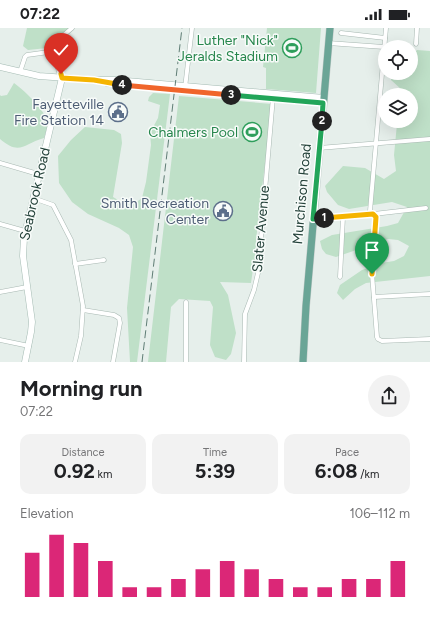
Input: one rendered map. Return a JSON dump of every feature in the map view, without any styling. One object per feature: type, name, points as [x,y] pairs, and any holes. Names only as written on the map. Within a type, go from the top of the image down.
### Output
[{"type":"main road","name":"Murchison Road","points":[[303,362],[313,219],[330,28]]},
{"type":"street","points":[[20,72],[27,55],[56,51],[58,40],[72,28]]},
{"type":"street","points":[[185,88],[192,28]]},
{"type":"street","points":[[341,34],[385,38],[386,28]]},
{"type":"street","points":[[416,40],[417,28]]},
{"type":"street","points":[[328,43],[378,47]]},
{"type":"street","name":"Seabrook Road","points":[[26,362],[32,322],[23,256],[25,231],[62,78],[56,51]]},
{"type":"street","points":[[0,67],[39,76],[115,80],[323,101]]},
{"type":"street","points":[[381,80],[370,211],[376,217],[372,274],[377,337],[380,340],[430,339]]},
{"type":"street","name":"Slater Avenue","points":[[244,362],[245,314],[254,290],[258,273],[274,96]]},
{"type":"street","points":[[319,148],[430,139]]},
{"type":"street","points":[[0,163],[38,174]]},
{"type":"street","points":[[33,198],[49,202],[55,207],[70,236],[83,310],[81,336],[75,362]]},
{"type":"street","points":[[313,219],[426,208]]},
{"type":"street","points":[[340,277],[343,217]]},
{"type":"street","points":[[0,224],[25,231]]},
{"type":"street","points":[[75,264],[104,260]]},
{"type":"street","points":[[0,292],[27,287]]},
{"type":"street","points":[[374,297],[430,294]]},
{"type":"street","points":[[186,302],[186,362]]},
{"type":"street","points":[[83,310],[114,315],[119,318],[120,323],[113,362]]},
{"type":"street","points":[[0,340],[29,346]]},
{"type":"green space","points":[[27,28],[73,28],[62,36],[57,47],[28,50],[23,46]]},
{"type":"green space","name":"Luther \"Nick\" Jeralds Stadium","points":[[267,28],[321,28],[316,93],[266,89],[266,68],[263,67]]},
{"type":"green space","points":[[418,50],[430,51],[430,276],[366,283],[355,289],[343,300],[337,293],[340,285],[362,270],[381,263],[394,261],[404,256],[409,246],[398,240],[388,239],[336,257],[326,254],[322,249],[320,241],[332,235],[398,223],[407,207],[392,202],[349,209],[338,205],[327,192],[325,186],[343,166],[365,168],[384,179],[396,171],[394,155],[397,128],[418,128],[418,88],[400,88],[391,80],[418,80]]},
{"type":"green space","points":[[14,83],[33,100],[49,121],[44,138],[17,148],[12,147],[0,139],[0,95],[7,95]]},
{"type":"green space","points":[[153,93],[170,94],[137,362],[130,362],[127,308],[133,247],[129,235],[119,228],[88,214],[72,202],[59,183],[58,156],[71,140],[85,127],[114,130],[121,134],[122,143],[113,197],[123,203],[134,204],[142,198],[146,182],[151,145],[150,133],[158,118],[160,105],[148,101],[149,97]]},
{"type":"green space","points":[[179,96],[272,104],[256,240],[259,263],[253,269],[251,283],[220,282],[228,295],[236,333],[231,354],[226,360],[215,357],[210,345],[213,307],[210,301],[179,299],[171,307],[166,362],[148,362]]},
{"type":"railway","points":[[142,362],[182,28]]},
{"type":"place","name":"Luther \"Nick\" Jeralds Stadium","points":[[292,48]]},
{"type":"place","name":"Fayetteville Fire Station 14","points":[[118,112]]},
{"type":"place","name":"Chalmers Pool","points":[[252,132]]},
{"type":"place","name":"Smith Recreation Center","points":[[223,211]]},
{"type":"route","points":[[61,74],[62,78],[94,80],[114,84],[323,103],[313,219],[373,214],[376,217],[372,274]]}]
